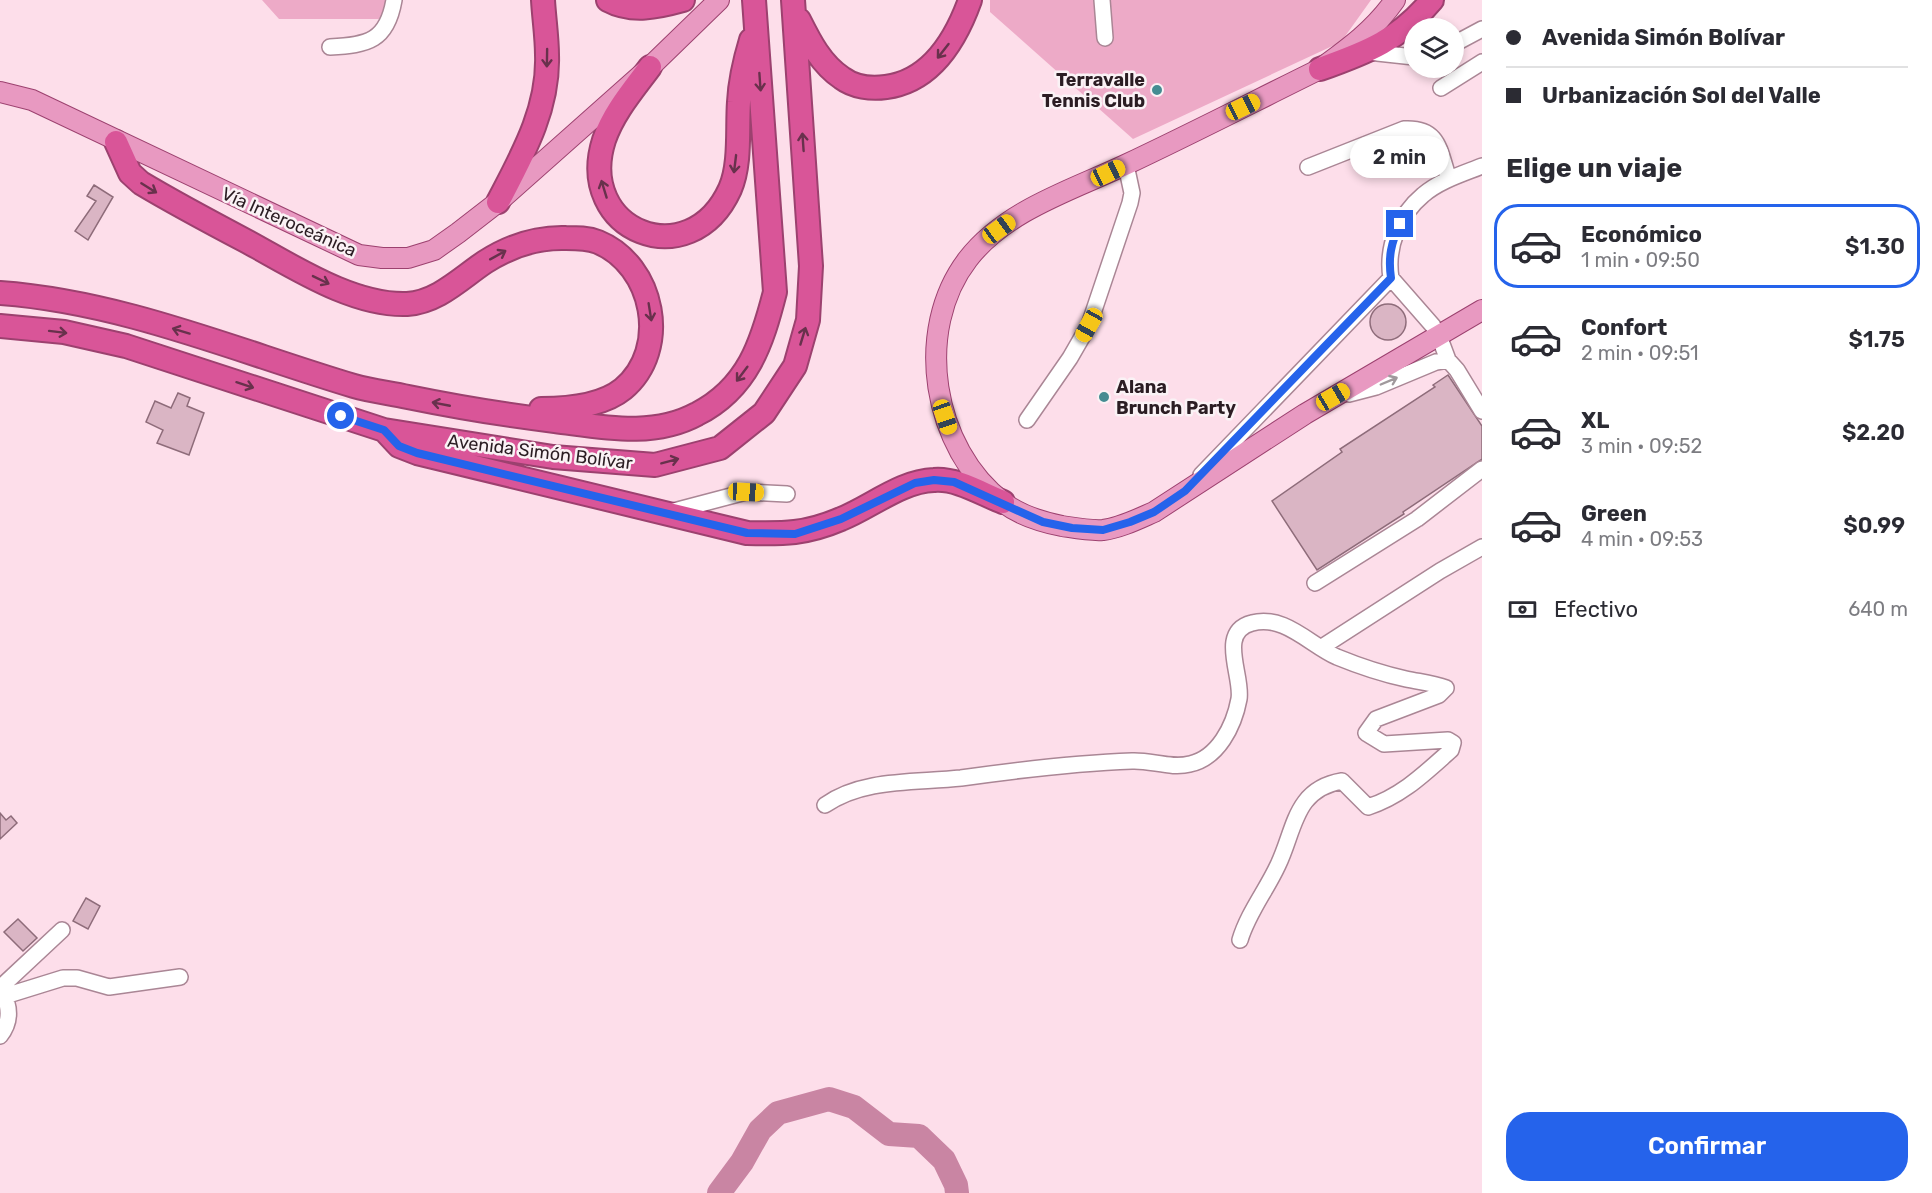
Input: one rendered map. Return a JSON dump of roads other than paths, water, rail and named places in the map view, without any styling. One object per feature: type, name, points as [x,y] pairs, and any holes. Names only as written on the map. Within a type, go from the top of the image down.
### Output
[{"type":"highway","points":[[498,202],[536,125],[544,95],[548,57],[543,0]]},
{"type":"highway","points":[[608,0],[618,6],[638,9],[683,0]]},
{"type":"highway","name":"Avenida Simón Bolívar","points":[[0,293],[33,296],[113,310],[357,387],[479,411],[628,430],[662,427],[698,414],[731,389],[753,359],[763,339],[775,292],[754,0]]},
{"type":"highway","points":[[794,5],[814,49],[827,65],[843,79],[861,86],[878,88],[898,85],[914,79],[929,67],[955,34],[970,0]]},
{"type":"highway","points":[[1320,69],[1368,52],[1404,30],[1432,0]]},
{"type":"highway","name":"Avenida Simón Bolívar","points":[[0,326],[64,332],[126,346],[384,430],[553,457],[655,465],[720,448],[764,413],[795,366],[808,320],[812,266],[794,5]]},
{"type":"highway","points":[[650,67],[612,121],[604,140],[599,170],[608,204],[618,217],[640,233],[671,236],[706,222],[717,212],[731,187],[743,69],[756,24]]},
{"type":"highway","points":[[116,142],[130,173],[141,183],[285,262],[353,295],[380,303],[409,304],[448,290],[486,261],[512,247],[535,240],[579,238],[596,241],[615,251],[630,265],[642,283],[651,318],[650,337],[645,359],[636,375],[622,390],[604,399],[555,409],[479,411]]},
{"type":"highway","points":[[384,430],[399,446],[417,453],[747,533],[795,534],[841,519],[915,483],[934,480],[954,482],[1003,502]]},
{"type":"main road","name":"Vía Interoceánica","points":[[0,92],[32,100],[116,142],[359,255],[408,258],[434,250],[498,202],[650,67],[719,0]]},
{"type":"main road","points":[[1395,0],[1382,19],[1362,38],[1320,69],[1036,207],[988,237],[955,276],[945,299],[937,334],[941,404],[960,452],[986,486],[1003,502],[1019,513],[1043,522],[1072,528],[1103,530],[1154,512],[1333,397],[1482,310]]},
{"type":"street","points":[[330,47],[356,46],[381,33],[390,20],[394,0]]},
{"type":"street","points":[[1101,0],[1105,38]]},
{"type":"street","points":[[1464,39],[1482,29]]},
{"type":"street","points":[[1368,52],[1404,56]]},
{"type":"street","points":[[1441,88],[1482,62]]},
{"type":"street","points":[[1308,167],[1404,129],[1419,128],[1435,140],[1449,179]]},
{"type":"street","points":[[1027,420],[1070,358],[1089,325],[1130,203],[1132,193],[1126,165]]},
{"type":"street","points":[[1482,166],[1449,179],[1423,194],[1400,224],[1391,244],[1388,262],[1391,278],[1440,336],[1448,360],[1457,370],[1482,411]]},
{"type":"street","points":[[1185,491],[1391,278]]},
{"type":"street","points":[[1333,397],[1376,387],[1436,362],[1448,360]]},
{"type":"street","points":[[1315,584],[1417,519],[1482,469]]},
{"type":"street","points":[[667,513],[746,492],[787,494]]},
{"type":"street","points":[[1322,647],[1440,571],[1482,547]]},
{"type":"street","points":[[825,805],[841,794],[854,790],[1069,763],[1149,760],[1167,765],[1190,764],[1206,758],[1221,743],[1231,722],[1239,697],[1232,643],[1238,629],[1250,623],[1268,621],[1282,625],[1335,656],[1405,679],[1446,688],[1439,695],[1376,719],[1366,733],[1372,739],[1384,744],[1448,740],[1453,743],[1450,750],[1413,784],[1385,801],[1368,807],[1342,781],[1328,784],[1309,798],[1295,816],[1278,865],[1245,923],[1240,940]]},
{"type":"street","points":[[2,990],[62,930]]},
{"type":"street","points":[[2,990],[63,978],[77,978],[109,987],[180,977]]},
{"type":"street","points":[[0,1036],[7,1027],[9,1016],[2,990]]},
{"type":"waterway","points":[[719,1193],[742,1162],[760,1130],[778,1113],[829,1099],[854,1107],[889,1134],[919,1136],[944,1160],[956,1185],[957,1193]]},
{"type":"place","name":"Terravalle Tennis Club","points":[[1157,90]]},
{"type":"place","name":"Alana Brunch Party","points":[[1104,397]]}]
